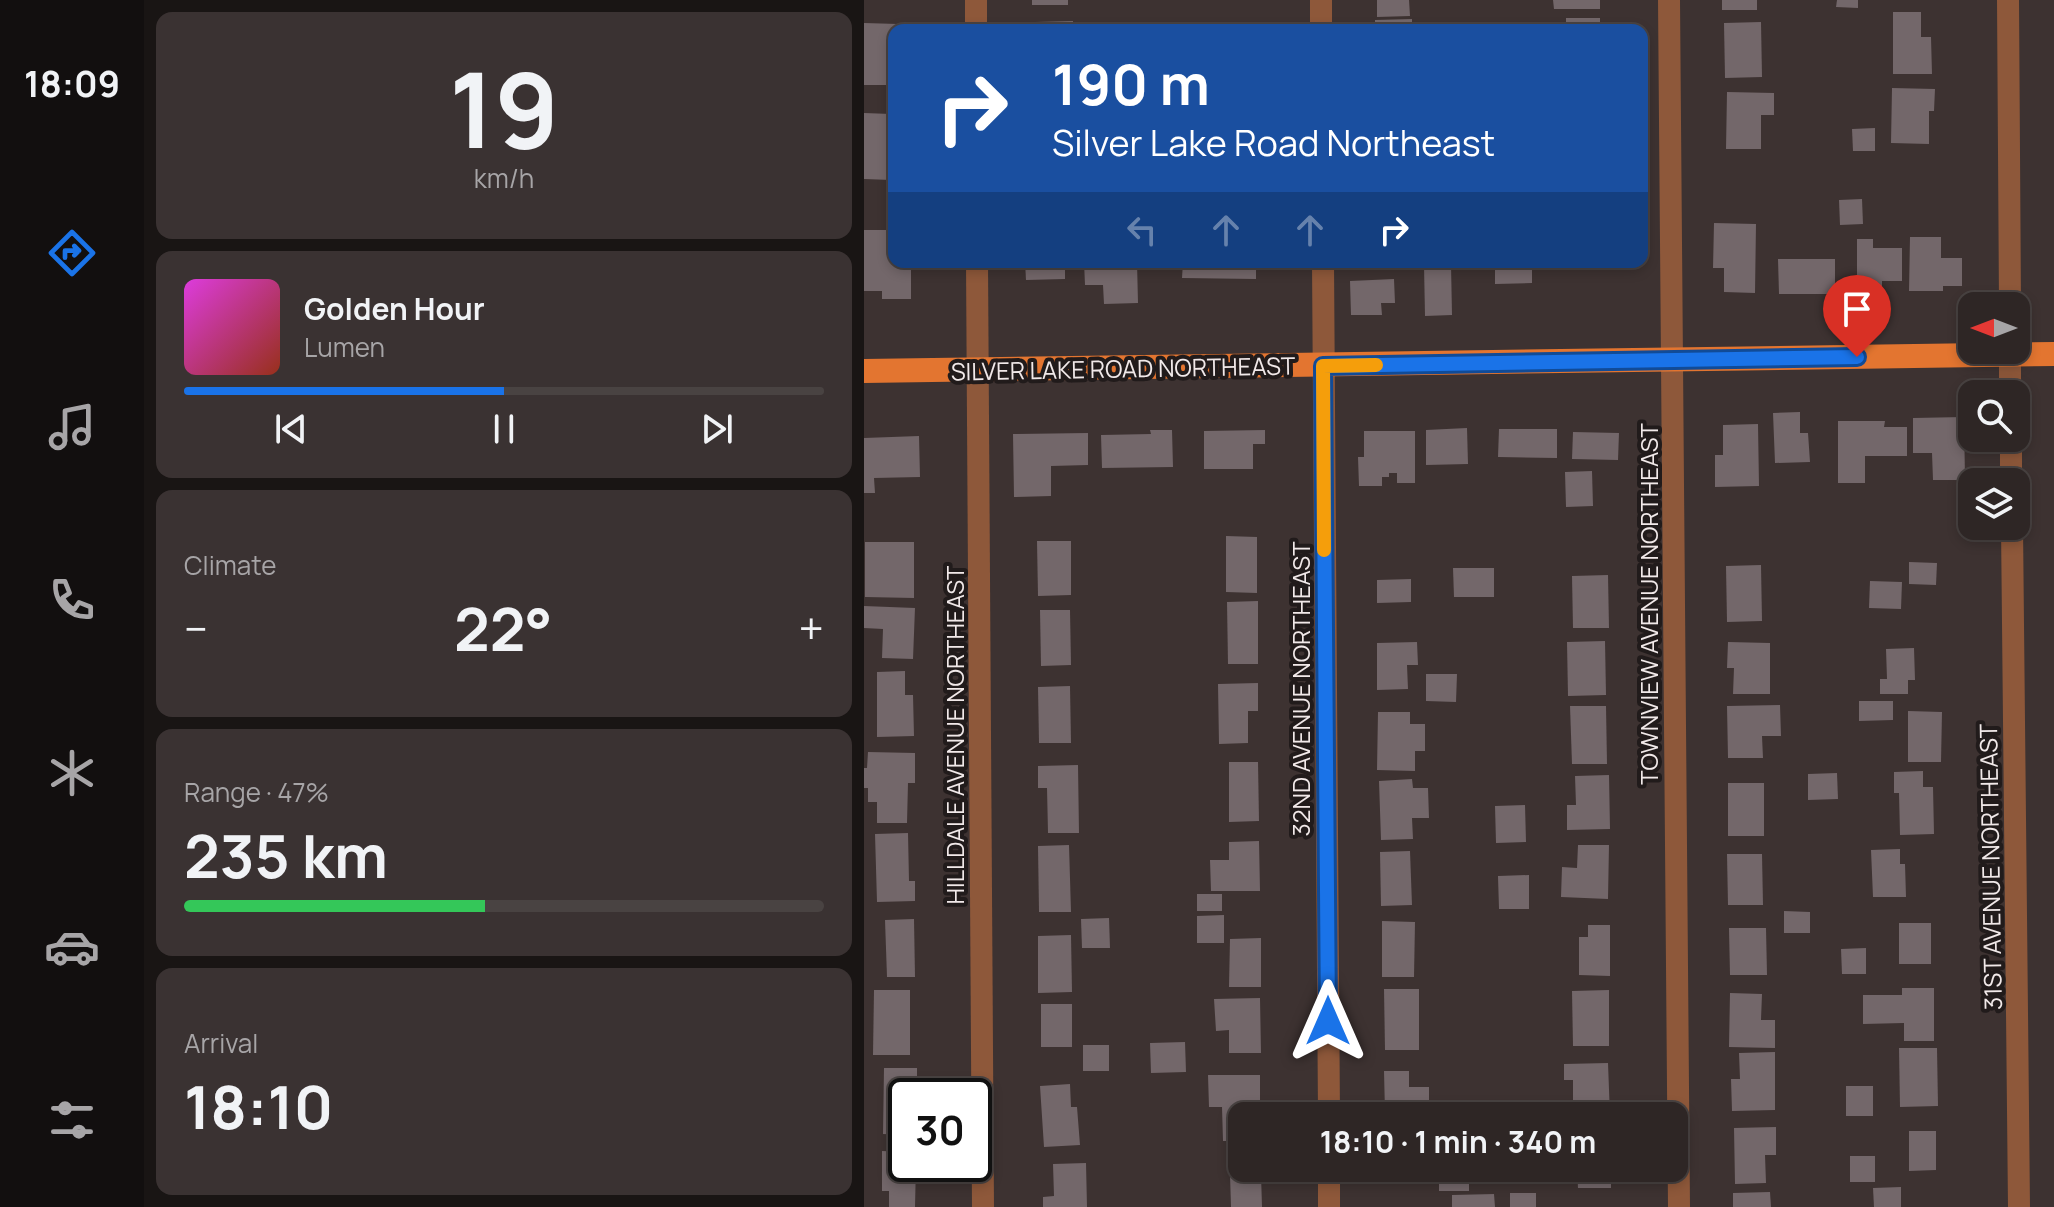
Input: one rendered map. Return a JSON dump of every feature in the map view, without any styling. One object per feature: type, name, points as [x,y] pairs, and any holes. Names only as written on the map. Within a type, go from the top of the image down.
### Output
[{"type":"main road","name":"SILVER LAKE ROAD NORTHEAST","points":[[864,371],[1672,361],[1958,353]]},
{"type":"main road","name":"SILVER LAKE ROAD NORTHEAST","points":[[2030,353],[2054,354]]},
{"type":"street","points":[[976,0],[976,24]]},
{"type":"street","points":[[1321,0],[1321,24]]},
{"type":"street","name":"TOWNVIEW AVENUE NORTHEAST","points":[[1669,0],[1679,1207]]},
{"type":"street","points":[[2008,0],[2010,292]]},
{"type":"street","name":"HILLDALE AVENUE NORTHEAST","points":[[977,268],[983,1207]]},
{"type":"street","name":"32ND AVENUE NORTHEAST","points":[[1323,268],[1329,1102]]},
{"type":"street","name":"31ST AVENUE NORTHEAST","points":[[2012,540],[2019,1207]]},
{"type":"street","points":[[1329,1182],[1329,1207]]},
{"type":"building","points":[[1032,0],[1068,0],[1068,5],[1032,5]]},
{"type":"building","points":[[1377,0],[1409,0],[1410,16],[1377,17]]},
{"type":"building","points":[[1553,0],[1600,0],[1600,9],[1554,9]]},
{"type":"building","points":[[1722,0],[1757,0],[1757,10],[1722,10]]},
{"type":"building","points":[[1837,0],[1858,0],[1858,8],[1836,7]]},
{"type":"building","points":[[1893,12],[1921,12],[1921,37],[1931,37],[1932,74],[1893,74]]},
{"type":"building","points":[[1566,18],[1600,18],[1600,24],[1566,24]]},
{"type":"building","points":[[1412,19],[1412,24],[1375,24],[1375,20]]},
{"type":"building","points":[[1073,21],[1073,24],[1035,24]]},
{"type":"building","points":[[1761,22],[1762,77],[1725,78],[1724,23]]},
{"type":"building","points":[[864,23],[898,24],[888,24],[888,85],[864,85]]},
{"type":"building","points":[[1892,88],[1935,89],[1934,111],[1929,111],[1929,144],[1891,143]]},
{"type":"building","points":[[1727,92],[1774,93],[1774,115],[1761,115],[1761,149],[1726,149]]},
{"type":"building","points":[[864,113],[888,114],[888,180],[864,179]]},
{"type":"building","points":[[1875,128],[1875,151],[1853,151],[1852,129]]},
{"type":"building","points":[[1862,199],[1863,224],[1840,225],[1839,200]]},
{"type":"building","points":[[1714,223],[1756,224],[1755,293],[1724,292],[1724,268],[1713,268]]},
{"type":"building","points":[[864,230],[888,230],[888,268],[911,268],[911,299],[882,299],[882,291],[864,291]]},
{"type":"building","points":[[1910,237],[1941,237],[1941,258],[1962,258],[1962,286],[1943,286],[1943,291],[1909,291]]},
{"type":"building","points":[[1857,239],[1873,239],[1873,248],[1902,248],[1902,281],[1882,281],[1882,290],[1857,291]]},
{"type":"building","points":[[1778,259],[1835,259],[1835,294],[1779,294]]},
{"type":"building","points":[[1025,268],[1065,268],[1065,279],[1026,280]]},
{"type":"building","points":[[1084,268],[1137,268],[1138,303],[1104,304],[1103,285],[1085,285]]},
{"type":"building","points":[[1183,268],[1256,268],[1256,279],[1182,278]]},
{"type":"building","points":[[1424,268],[1451,268],[1452,315],[1425,316]]},
{"type":"building","points":[[1495,268],[1532,268],[1532,283],[1495,284]]},
{"type":"building","points":[[1394,279],[1395,303],[1381,303],[1382,315],[1351,315],[1350,281]]},
{"type":"building","points":[[1800,412],[1800,433],[1808,433],[1810,462],[1775,463],[1773,413]]},
{"type":"building","points":[[1958,417],[1958,452],[1965,452],[1965,468],[1958,468],[1958,480],[1933,480],[1932,453],[1913,453],[1913,418]]},
{"type":"building","points":[[1838,421],[1885,421],[1884,427],[1907,427],[1907,456],[1865,456],[1865,483],[1838,483]]},
{"type":"building","points":[[1758,424],[1759,486],[1715,487],[1715,455],[1723,455],[1723,425]]},
{"type":"building","points":[[1467,428],[1468,464],[1426,465],[1426,430]]},
{"type":"building","points":[[1499,429],[1557,429],[1557,458],[1498,457]]},
{"type":"building","points":[[1150,430],[1172,430],[1173,467],[1102,468],[1101,435],[1151,434]]},
{"type":"building","points":[[1265,430],[1265,444],[1253,444],[1253,469],[1204,469],[1204,431]]},
{"type":"building","points":[[1364,431],[1415,431],[1415,483],[1397,483],[1397,473],[1389,473],[1389,477],[1382,477],[1382,486],[1359,486],[1358,457],[1364,457]]},
{"type":"building","points":[[1573,432],[1619,433],[1618,460],[1572,459]]},
{"type":"building","points":[[1088,433],[1088,465],[1051,466],[1051,496],[1014,497],[1013,434]]},
{"type":"building","points":[[919,436],[920,477],[874,478],[875,493],[864,493],[864,438]]},
{"type":"building","points":[[1592,471],[1593,506],[1566,507],[1565,472]]},
{"type":"building","points":[[1226,536],[1257,537],[1257,593],[1226,592]]},
{"type":"building","points":[[1037,541],[1071,541],[1071,595],[1038,596]]},
{"type":"building","points":[[865,542],[914,542],[914,598],[865,597]]},
{"type":"building","points":[[1909,562],[1937,563],[1936,585],[1909,584]]},
{"type":"building","points":[[1761,565],[1762,621],[1727,622],[1726,566]]},
{"type":"building","points":[[1453,568],[1494,568],[1494,597],[1454,597]]},
{"type":"building","points":[[1608,575],[1609,628],[1573,628],[1572,576]]},
{"type":"building","points":[[1411,579],[1411,602],[1377,603],[1377,580]]},
{"type":"building","points":[[1870,581],[1902,582],[1901,609],[1869,608]]},
{"type":"building","points":[[1258,601],[1258,664],[1228,664],[1227,602]]},
{"type":"building","points":[[864,606],[915,608],[913,659],[882,658],[883,629],[864,628]]},
{"type":"building","points":[[1040,610],[1070,610],[1071,665],[1041,666]]},
{"type":"building","points":[[1605,641],[1606,695],[1568,696],[1567,642]]},
{"type":"building","points":[[1417,642],[1418,665],[1407,665],[1408,689],[1377,690],[1377,643]]},
{"type":"building","points":[[1728,642],[1770,643],[1770,694],[1733,694],[1734,668],[1727,668]]},
{"type":"building","points":[[1914,648],[1915,680],[1908,680],[1908,694],[1880,694],[1880,679],[1887,679],[1886,649]]},
{"type":"building","points":[[905,671],[905,695],[913,695],[914,736],[877,737],[877,672]]},
{"type":"building","points":[[1426,674],[1457,674],[1456,702],[1426,701]]},
{"type":"building","points":[[1258,683],[1258,711],[1248,711],[1248,743],[1219,744],[1218,684]]},
{"type":"building","points":[[1070,686],[1071,743],[1039,743],[1038,687]]},
{"type":"building","points":[[1859,701],[1893,701],[1893,720],[1859,721]]},
{"type":"building","points":[[1780,705],[1781,736],[1762,736],[1763,758],[1728,758],[1727,706]]},
{"type":"building","points":[[1570,706],[1606,706],[1607,764],[1572,764]]},
{"type":"building","points":[[1908,711],[1942,712],[1941,762],[1908,762]]},
{"type":"building","points":[[1378,712],[1410,712],[1410,724],[1425,724],[1425,751],[1415,751],[1415,771],[1377,770]]},
{"type":"building","points":[[868,752],[915,753],[915,783],[908,783],[907,823],[877,823],[877,802],[868,802],[868,788],[864,788]]},
{"type":"building","points":[[1229,762],[1258,762],[1259,821],[1229,822]]},
{"type":"building","points":[[1078,765],[1079,833],[1048,833],[1047,788],[1038,788],[1038,766]]},
{"type":"building","points":[[1923,771],[1923,787],[1933,787],[1934,834],[1900,835],[1899,793],[1894,793],[1894,772]]},
{"type":"building","points":[[1837,773],[1838,799],[1808,800],[1808,774]]},
{"type":"building","points":[[1609,775],[1610,829],[1567,830],[1567,805],[1576,805],[1575,776]]},
{"type":"building","points":[[1412,779],[1413,788],[1428,788],[1429,818],[1412,818],[1413,839],[1381,840],[1379,781]]},
{"type":"building","points":[[1728,783],[1764,783],[1764,836],[1728,836]]},
{"type":"building","points":[[1525,805],[1526,842],[1496,843],[1495,806]]},
{"type":"building","points":[[908,833],[909,881],[915,881],[915,901],[877,902],[875,834]]},
{"type":"building","points":[[1259,841],[1260,891],[1211,891],[1210,860],[1229,860],[1229,842]]},
{"type":"building","points":[[1069,845],[1071,912],[1039,912],[1038,846]]},
{"type":"building","points":[[1578,845],[1609,845],[1608,899],[1561,897],[1562,867],[1577,868]]},
{"type":"building","points":[[1900,849],[1900,864],[1905,864],[1906,897],[1873,897],[1871,850]]},
{"type":"building","points":[[1410,851],[1412,905],[1381,906],[1380,852]]},
{"type":"building","points":[[1727,854],[1762,854],[1763,905],[1728,905]]},
{"type":"building","points":[[1529,875],[1529,909],[1499,909],[1498,876]]},
{"type":"building","points":[[1197,894],[1222,894],[1222,911],[1197,911]]},
{"type":"building","points":[[1784,911],[1810,912],[1810,933],[1784,933]]},
{"type":"building","points":[[1224,915],[1224,943],[1197,943],[1197,916]]},
{"type":"building","points":[[1109,918],[1110,948],[1082,948],[1081,919]]},
{"type":"building","points":[[914,919],[915,977],[887,977],[885,920]]},
{"type":"building","points":[[1382,921],[1415,922],[1414,977],[1382,977]]},
{"type":"building","points":[[1899,923],[1931,923],[1931,964],[1899,964]]},
{"type":"building","points":[[1588,925],[1610,925],[1610,976],[1579,975],[1579,937],[1588,937]]},
{"type":"building","points":[[1729,928],[1766,928],[1767,975],[1730,975]]},
{"type":"building","points":[[1071,935],[1072,992],[1038,993],[1038,936]]},
{"type":"building","points":[[1261,938],[1261,987],[1229,987],[1230,939]]},
{"type":"building","points":[[1866,948],[1866,974],[1842,974],[1841,949]]},
{"type":"building","points":[[1902,988],[1934,988],[1934,1041],[1904,1041],[1904,1023],[1863,1024],[1863,995],[1902,995]]},
{"type":"building","points":[[1384,989],[1419,989],[1419,1050],[1385,1050]]},
{"type":"building","points":[[874,990],[910,990],[910,1055],[873,1055]]},
{"type":"building","points":[[1609,990],[1609,1046],[1573,1046],[1572,991]]},
{"type":"building","points":[[1730,993],[1762,994],[1761,1020],[1775,1020],[1775,1048],[1729,1047]]},
{"type":"building","points":[[1260,998],[1261,1053],[1229,1053],[1229,1030],[1216,1031],[1214,999]]},
{"type":"building","points":[[1041,1004],[1072,1004],[1072,1047],[1041,1047]]},
{"type":"building","points":[[1185,1042],[1186,1072],[1151,1073],[1150,1043]]},
{"type":"building","points":[[1083,1045],[1109,1045],[1109,1071],[1083,1071]]},
{"type":"building","points":[[1899,1048],[1937,1048],[1938,1106],[1900,1107]]},
{"type":"building","points":[[1775,1052],[1775,1110],[1732,1111],[1731,1079],[1740,1079],[1739,1053]]},
{"type":"building","points":[[1608,1063],[1609,1102],[1573,1102],[1573,1080],[1564,1080],[1564,1064]]},
{"type":"building","points":[[884,1068],[917,1068],[917,1078],[888,1078],[888,1134],[883,1134]]},
{"type":"building","points":[[1384,1071],[1409,1071],[1409,1087],[1429,1087],[1429,1102],[1385,1102]]},
{"type":"building","points":[[1208,1075],[1260,1075],[1260,1102],[1228,1102],[1228,1141],[1223,1141],[1222,1107],[1209,1107]]},
{"type":"building","points":[[1070,1084],[1071,1107],[1077,1107],[1080,1145],[1044,1147],[1040,1086]]},
{"type":"building","points":[[1846,1086],[1873,1086],[1873,1116],[1846,1116]]},
{"type":"building","points":[[1776,1127],[1776,1155],[1765,1155],[1766,1183],[1735,1184],[1734,1128]]},
{"type":"building","points":[[1909,1131],[1936,1131],[1936,1170],[1909,1171]]},
{"type":"building","points":[[882,1151],[888,1151],[888,1182],[916,1182],[915,1207],[889,1207],[889,1191],[882,1191]]},
{"type":"building","points":[[1850,1156],[1875,1156],[1875,1182],[1850,1182]]},
{"type":"building","points":[[1086,1163],[1087,1207],[1043,1207],[1043,1197],[1054,1196],[1053,1164]]},
{"type":"building","points":[[1230,1182],[1261,1182],[1262,1207],[1231,1207]]},
{"type":"building","points":[[1439,1182],[1469,1182],[1469,1191],[1439,1191]]},
{"type":"building","points":[[1578,1182],[1611,1182],[1611,1188],[1578,1188]]},
{"type":"building","points":[[1901,1187],[1901,1207],[1874,1207],[1873,1188]]},
{"type":"building","points":[[1770,1192],[1771,1207],[1733,1207],[1733,1193]]},
{"type":"building","points":[[1510,1193],[1536,1193],[1536,1207],[1510,1207]]},
{"type":"building","points":[[1494,1194],[1495,1207],[1452,1207],[1452,1195]]},
{"type":"slow traffic","points":[[1324,550],[1323,366],[1376,365]]},
{"type":"route","points":[[1328,1021],[1323,366],[1857,357]]}]
